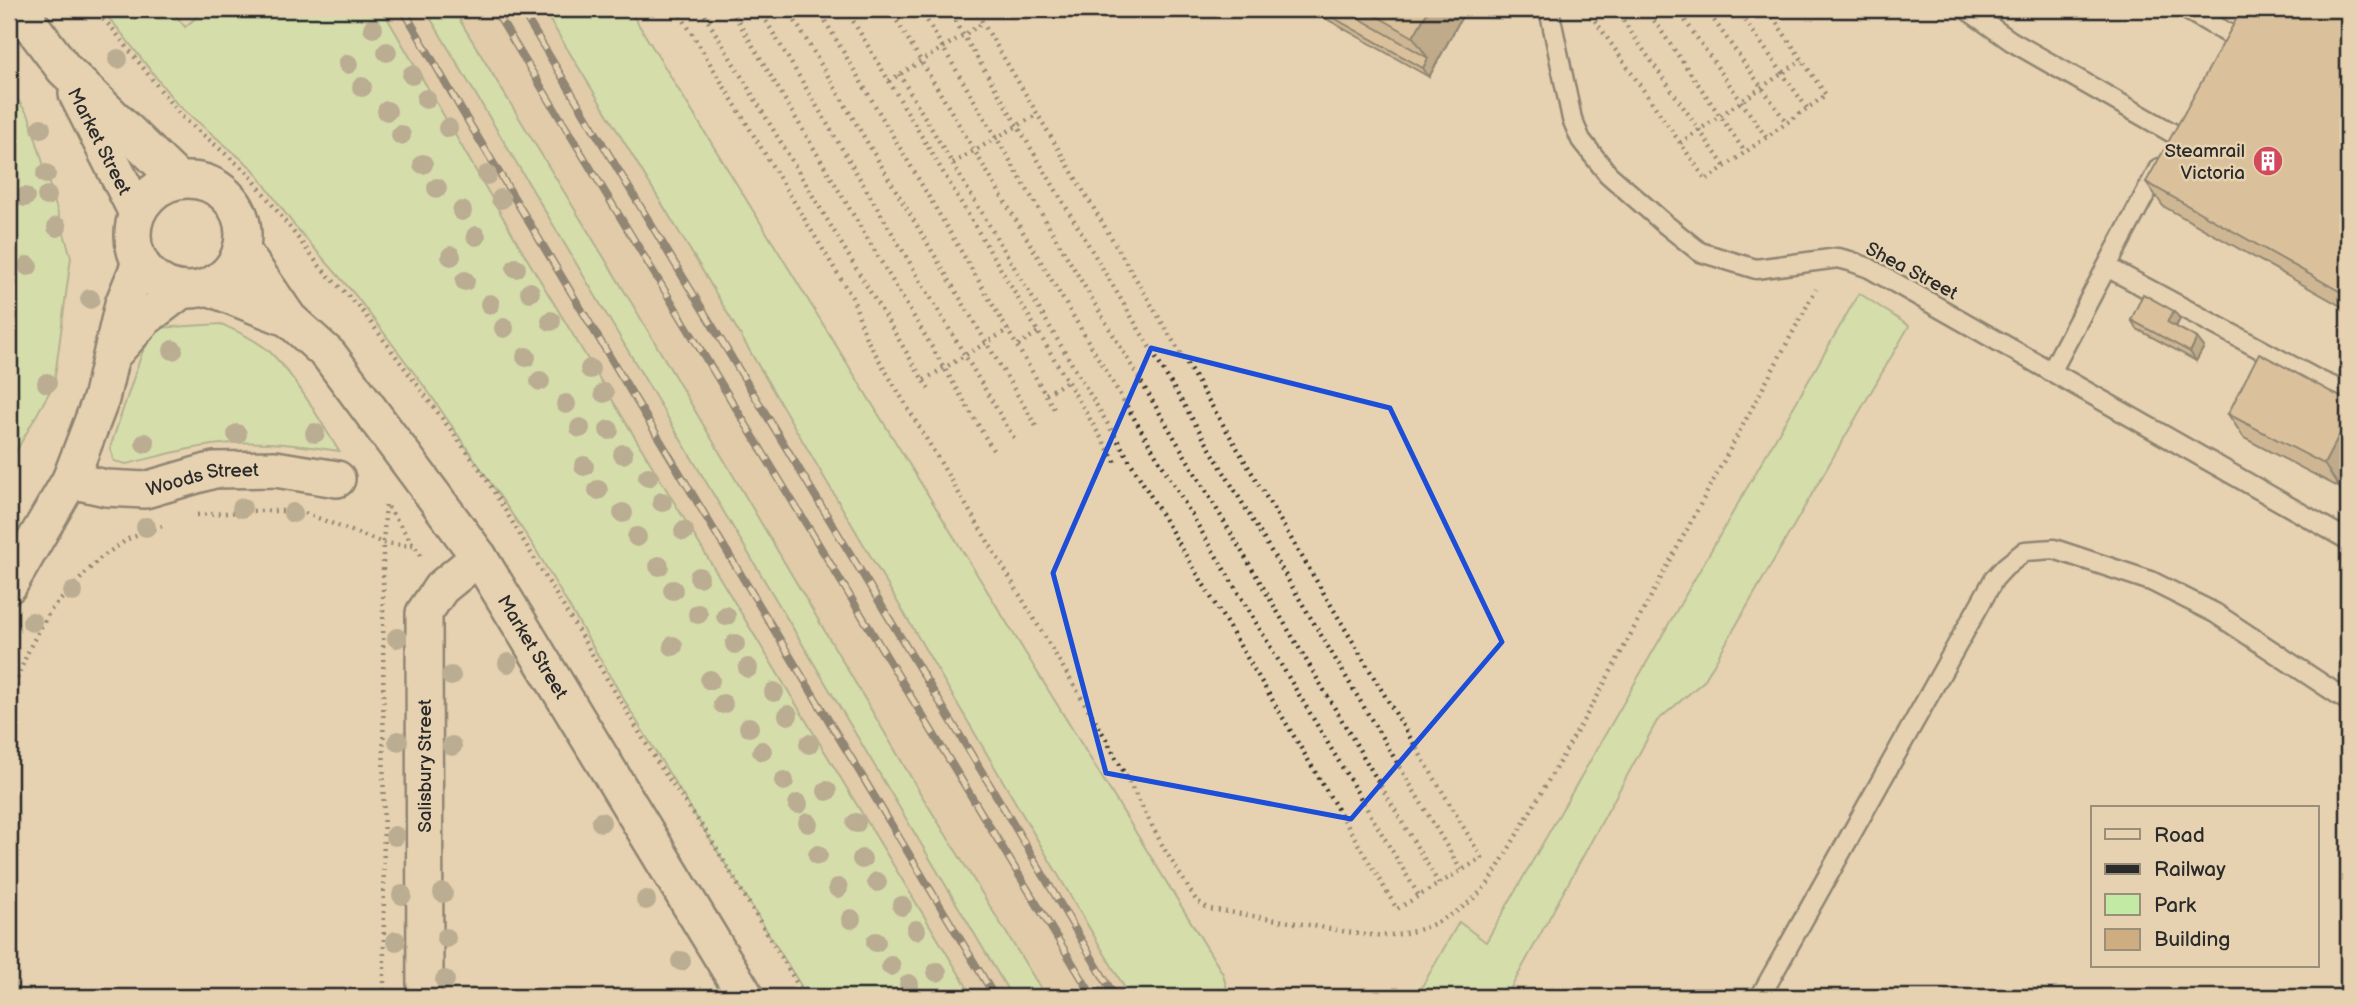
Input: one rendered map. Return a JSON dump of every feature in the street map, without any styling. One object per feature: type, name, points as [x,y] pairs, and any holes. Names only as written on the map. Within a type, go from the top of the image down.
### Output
[{"type":"street","name":"Market Street","points":[[19,9],[64,69],[178,180]]},
{"type":"street","name":"Market Street","points":[[64,69],[137,213]]},
{"type":"street","points":[[111,355],[145,318],[195,288],[223,278],[234,265],[241,249],[243,231],[239,213],[229,197],[214,186],[197,180],[178,180],[161,186],[146,198],[137,213],[132,230],[133,247],[150,276],[165,286],[195,288]]},
{"type":"street","name":"Market Street","points":[[241,249],[289,319],[329,355],[479,557],[746,997]]},
{"type":"street","points":[[9,585],[70,480],[101,399],[123,303],[140,263]]},
{"type":"street","name":"Market Street","points":[[195,288],[289,319]]},
{"type":"street","name":"Woods Street","points":[[70,480],[106,488],[145,490],[214,470],[275,469],[337,479]]},
{"type":"street","name":"Salisbury Street","points":[[425,997],[424,613],[441,588],[479,557]]},
{"type":"lane","name":"Shea Street","points":[[1549,9],[1572,119],[1581,141],[1608,174],[1700,252],[1756,270],[1821,259],[1850,261],[1869,268],[2348,540]]},
{"type":"lane","points":[[1966,9],[2011,41],[2179,130],[2052,372]]},
{"type":"lane","points":[[2185,9],[2226,40],[2238,17]]},
{"type":"lane","points":[[2107,267],[2318,380],[2348,393]]},
{"type":"lane","points":[[1760,997],[1994,579],[2025,551],[2054,549],[2151,581],[2215,612],[2348,701]]},
{"type":"path","points":[[677,9],[853,299],[866,338],[1106,739],[1166,852],[1196,900],[1209,909],[1356,933],[1389,935],[1417,930],[1446,918],[1476,898],[1490,881],[1597,697],[1819,283],[1832,269],[1850,261]]},
{"type":"path","points":[[701,9],[929,390]]},
{"type":"path","points":[[731,9],[993,450]]},
{"type":"path","points":[[759,9],[1014,438]]},
{"type":"path","points":[[788,9],[1036,426]]},
{"type":"path","points":[[846,9],[1116,463]]},
{"type":"path","points":[[890,9],[1419,896]]},
{"type":"path","points":[[920,9],[1439,884]]},
{"type":"path","points":[[948,9],[1461,870]]},
{"type":"path","points":[[899,74],[1397,909],[1482,858],[975,9]]},
{"type":"path","points":[[1587,9],[1706,180],[1826,95],[1767,9]]},
{"type":"path","points":[[1615,9],[1725,167]]},
{"type":"path","points":[[1646,9],[1745,152]]},
{"type":"path","points":[[1677,9],[1766,137]]},
{"type":"path","points":[[1706,9],[1787,123]]},
{"type":"path","points":[[1737,9],[1807,109]]},
{"type":"path","points":[[821,10],[1056,412]]},
{"type":"path","points":[[888,81],[983,23]]},
{"type":"path","points":[[1680,143],[1802,60]]},
{"type":"path","points":[[953,163],[1038,114]]},
{"type":"path","points":[[924,380],[1009,329]]},
{"type":"path","points":[[1018,345],[1038,332]]},
{"type":"path","points":[[1046,394],[1068,381]]},
{"type":"path","points":[[193,516],[254,510],[300,512],[383,543],[414,546],[386,505],[383,543],[384,997]]},
{"type":"path","points":[[9,698],[30,647],[50,611],[99,559],[128,539],[172,523]]},
{"type":"highlighted area","points":[[1151,348],[1390,408],[1502,642],[1351,819],[1106,773],[1053,573]]},
{"type":"shaded area","points":[[382,9],[425,9],[1012,997],[973,997],[526,257]]},
{"type":"shaded area","points":[[453,9],[543,9],[698,263],[1130,997],[1046,997],[922,796],[631,302]]},
{"type":"green space","points":[[100,9],[171,9],[185,27],[206,9],[382,9],[526,257],[973,997],[808,997],[636,720],[533,545],[430,394],[356,296],[294,225],[253,169],[177,104]]},
{"type":"green space","points":[[425,9],[453,9],[631,302],[922,796],[1046,997],[1012,997]]},
{"type":"green space","points":[[543,9],[629,9],[1223,974],[1229,997],[1130,997],[698,263]]},
{"type":"green space","points":[[9,88],[29,116],[71,257],[54,384],[9,464]]},
{"type":"green space","points":[[1859,293],[1909,326],[1704,681],[1657,721],[1506,997],[1416,997],[1459,922],[1486,942]]},
{"type":"green space","points":[[221,324],[269,351],[307,399],[339,451],[252,442],[217,444],[126,464],[114,461],[110,448],[142,353],[157,328]]},
{"type":"building","points":[[1318,9],[1343,9],[1428,58],[1423,68]]},
{"type":"building","points":[[1365,9],[1429,9],[1413,37]]},
{"type":"building","name":"Steamrail Victoria","points":[[2242,9],[2348,9],[2348,296],[2146,182]]},
{"type":"building","points":[[2143,294],[2174,311],[2167,322],[2197,338],[2190,352],[2131,320]]},
{"type":"building","points":[[2259,353],[2348,401],[2348,418],[2324,464],[2228,414]]},
{"type":"railway","points":[[403,9],[995,997]]},
{"type":"railway","points":[[494,9],[1093,997]]},
{"type":"railway","points":[[521,9],[1115,997]]},
{"type":"place","name":"Steamrail Victoria","points":[[2268,161]]}]
